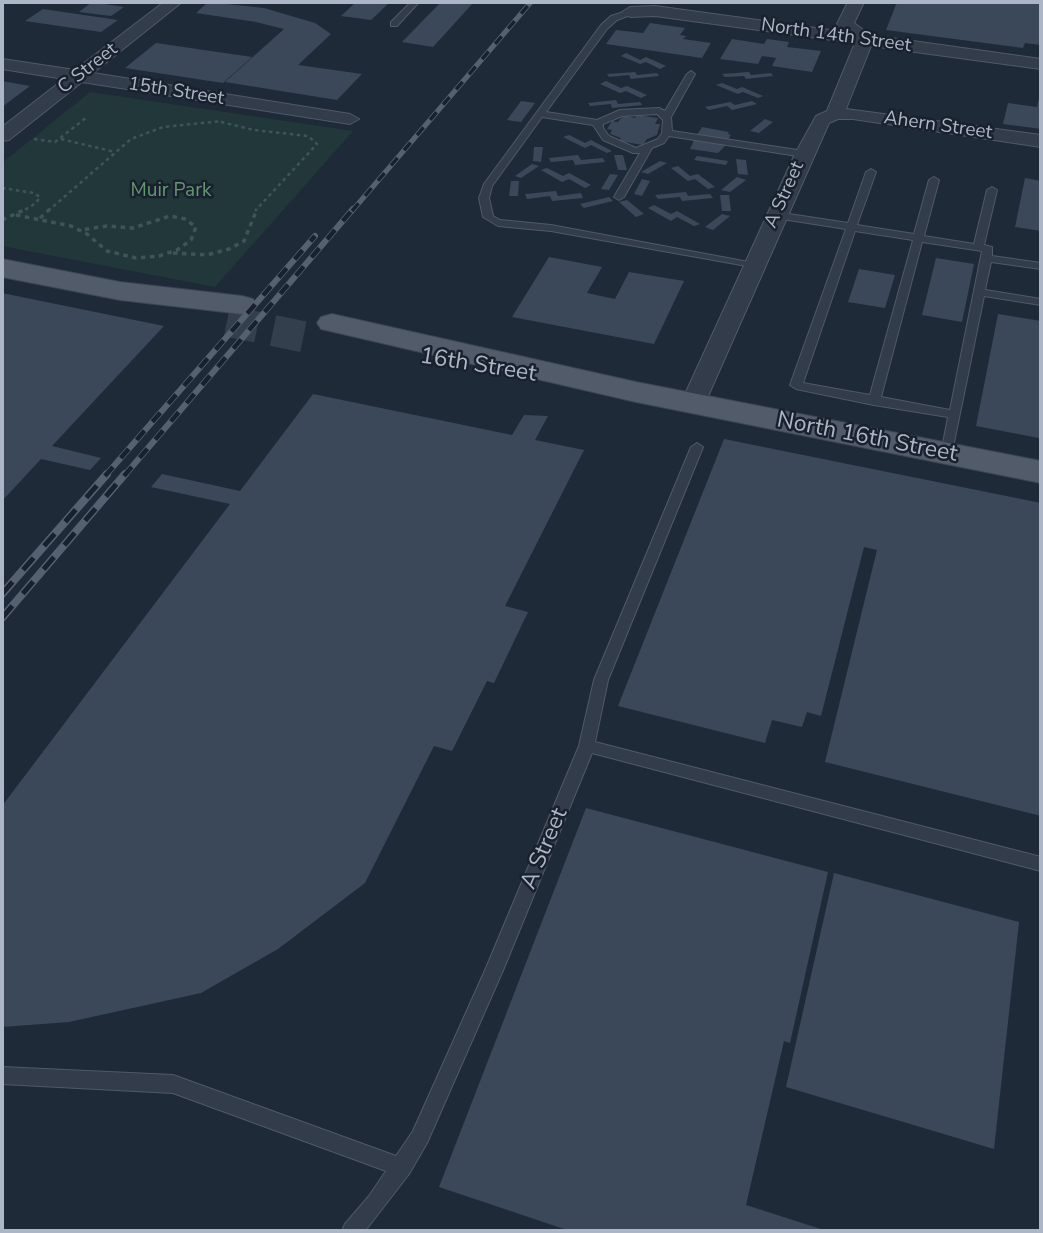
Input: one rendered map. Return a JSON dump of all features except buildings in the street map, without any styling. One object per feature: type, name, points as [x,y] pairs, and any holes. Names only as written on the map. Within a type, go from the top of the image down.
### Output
[{"type":"main road","points":[[2,268],[234,313]]},
{"type":"main road","name":"16th Street","points":[[325,332],[693,403]]},
{"type":"main road","name":"North 16th Street","points":[[693,403],[1041,472]]},
{"type":"street","name":"C Street","points":[[2,136],[174,2]]},
{"type":"street","points":[[856,2],[845,24],[865,40]]},
{"type":"street","name":"North 14th Street","points":[[630,12],[655,11],[1041,64]]},
{"type":"street","name":"A Street","points":[[693,403],[804,154],[822,120],[835,114],[865,40]]},
{"type":"street","name":"15th Street","points":[[2,64],[350,119]]},
{"type":"street","name":"Ahern Street","points":[[835,114],[853,114],[1041,141]]},
{"type":"lane","points":[[394,24],[415,2]]},
{"type":"lane","points":[[630,12],[614,18],[604,27],[487,186],[485,210],[491,221],[551,228],[754,266]]},
{"type":"lane","points":[[666,117],[691,74]]},
{"type":"lane","points":[[540,114],[598,122],[612,115],[659,111],[666,117],[669,125],[661,141],[636,151],[620,146],[601,133],[598,122]]},
{"type":"lane","points":[[667,133],[804,154]]},
{"type":"lane","points":[[619,197],[649,147]]},
{"type":"lane","points":[[871,172],[796,385],[955,415]]},
{"type":"lane","points":[[874,401],[934,180]]},
{"type":"lane","points":[[978,247],[992,190]]},
{"type":"lane","points":[[776,215],[988,249],[947,454]]},
{"type":"lane","points":[[986,258],[1041,266]]},
{"type":"lane","points":[[980,292],[1041,302]]},
{"type":"lane","name":"A Street","points":[[352,1231],[402,1167],[420,1137],[495,968],[587,746],[601,680],[697,447]]},
{"type":"lane","points":[[587,746],[1041,864]]},
{"type":"lane","points":[[2,1076],[173,1084],[402,1167]]},
{"type":"path","points":[[221,122],[245,103]]},
{"type":"path","points":[[32,139],[55,142],[87,117]]},
{"type":"path","points":[[16,215],[81,230],[114,255],[136,258],[171,253],[208,255],[244,241],[249,233],[253,213],[317,144],[308,136],[254,130],[221,122],[155,129],[131,139],[39,219]]},
{"type":"path","points":[[60,139],[116,152]]},
{"type":"path","points":[[2,188],[34,193],[40,197],[36,203],[2,220]]},
{"type":"path","points":[[81,230],[107,226],[140,226],[170,216],[192,222],[196,233],[185,246],[171,253]]},
{"type":"green space","name":"Muir Park","points":[[90,92],[353,131],[215,287],[2,246],[2,163]]},
{"type":"tunnel","points":[[227,321],[319,340]]},
{"type":"railway","points":[[352,211],[531,2]]},
{"type":"railway","points":[[124,476],[353,209]]},
{"type":"railway","points":[[105,476],[315,236]]},
{"type":"railway","points":[[2,594],[107,474]]},
{"type":"railway","points":[[2,618],[125,474]]}]
